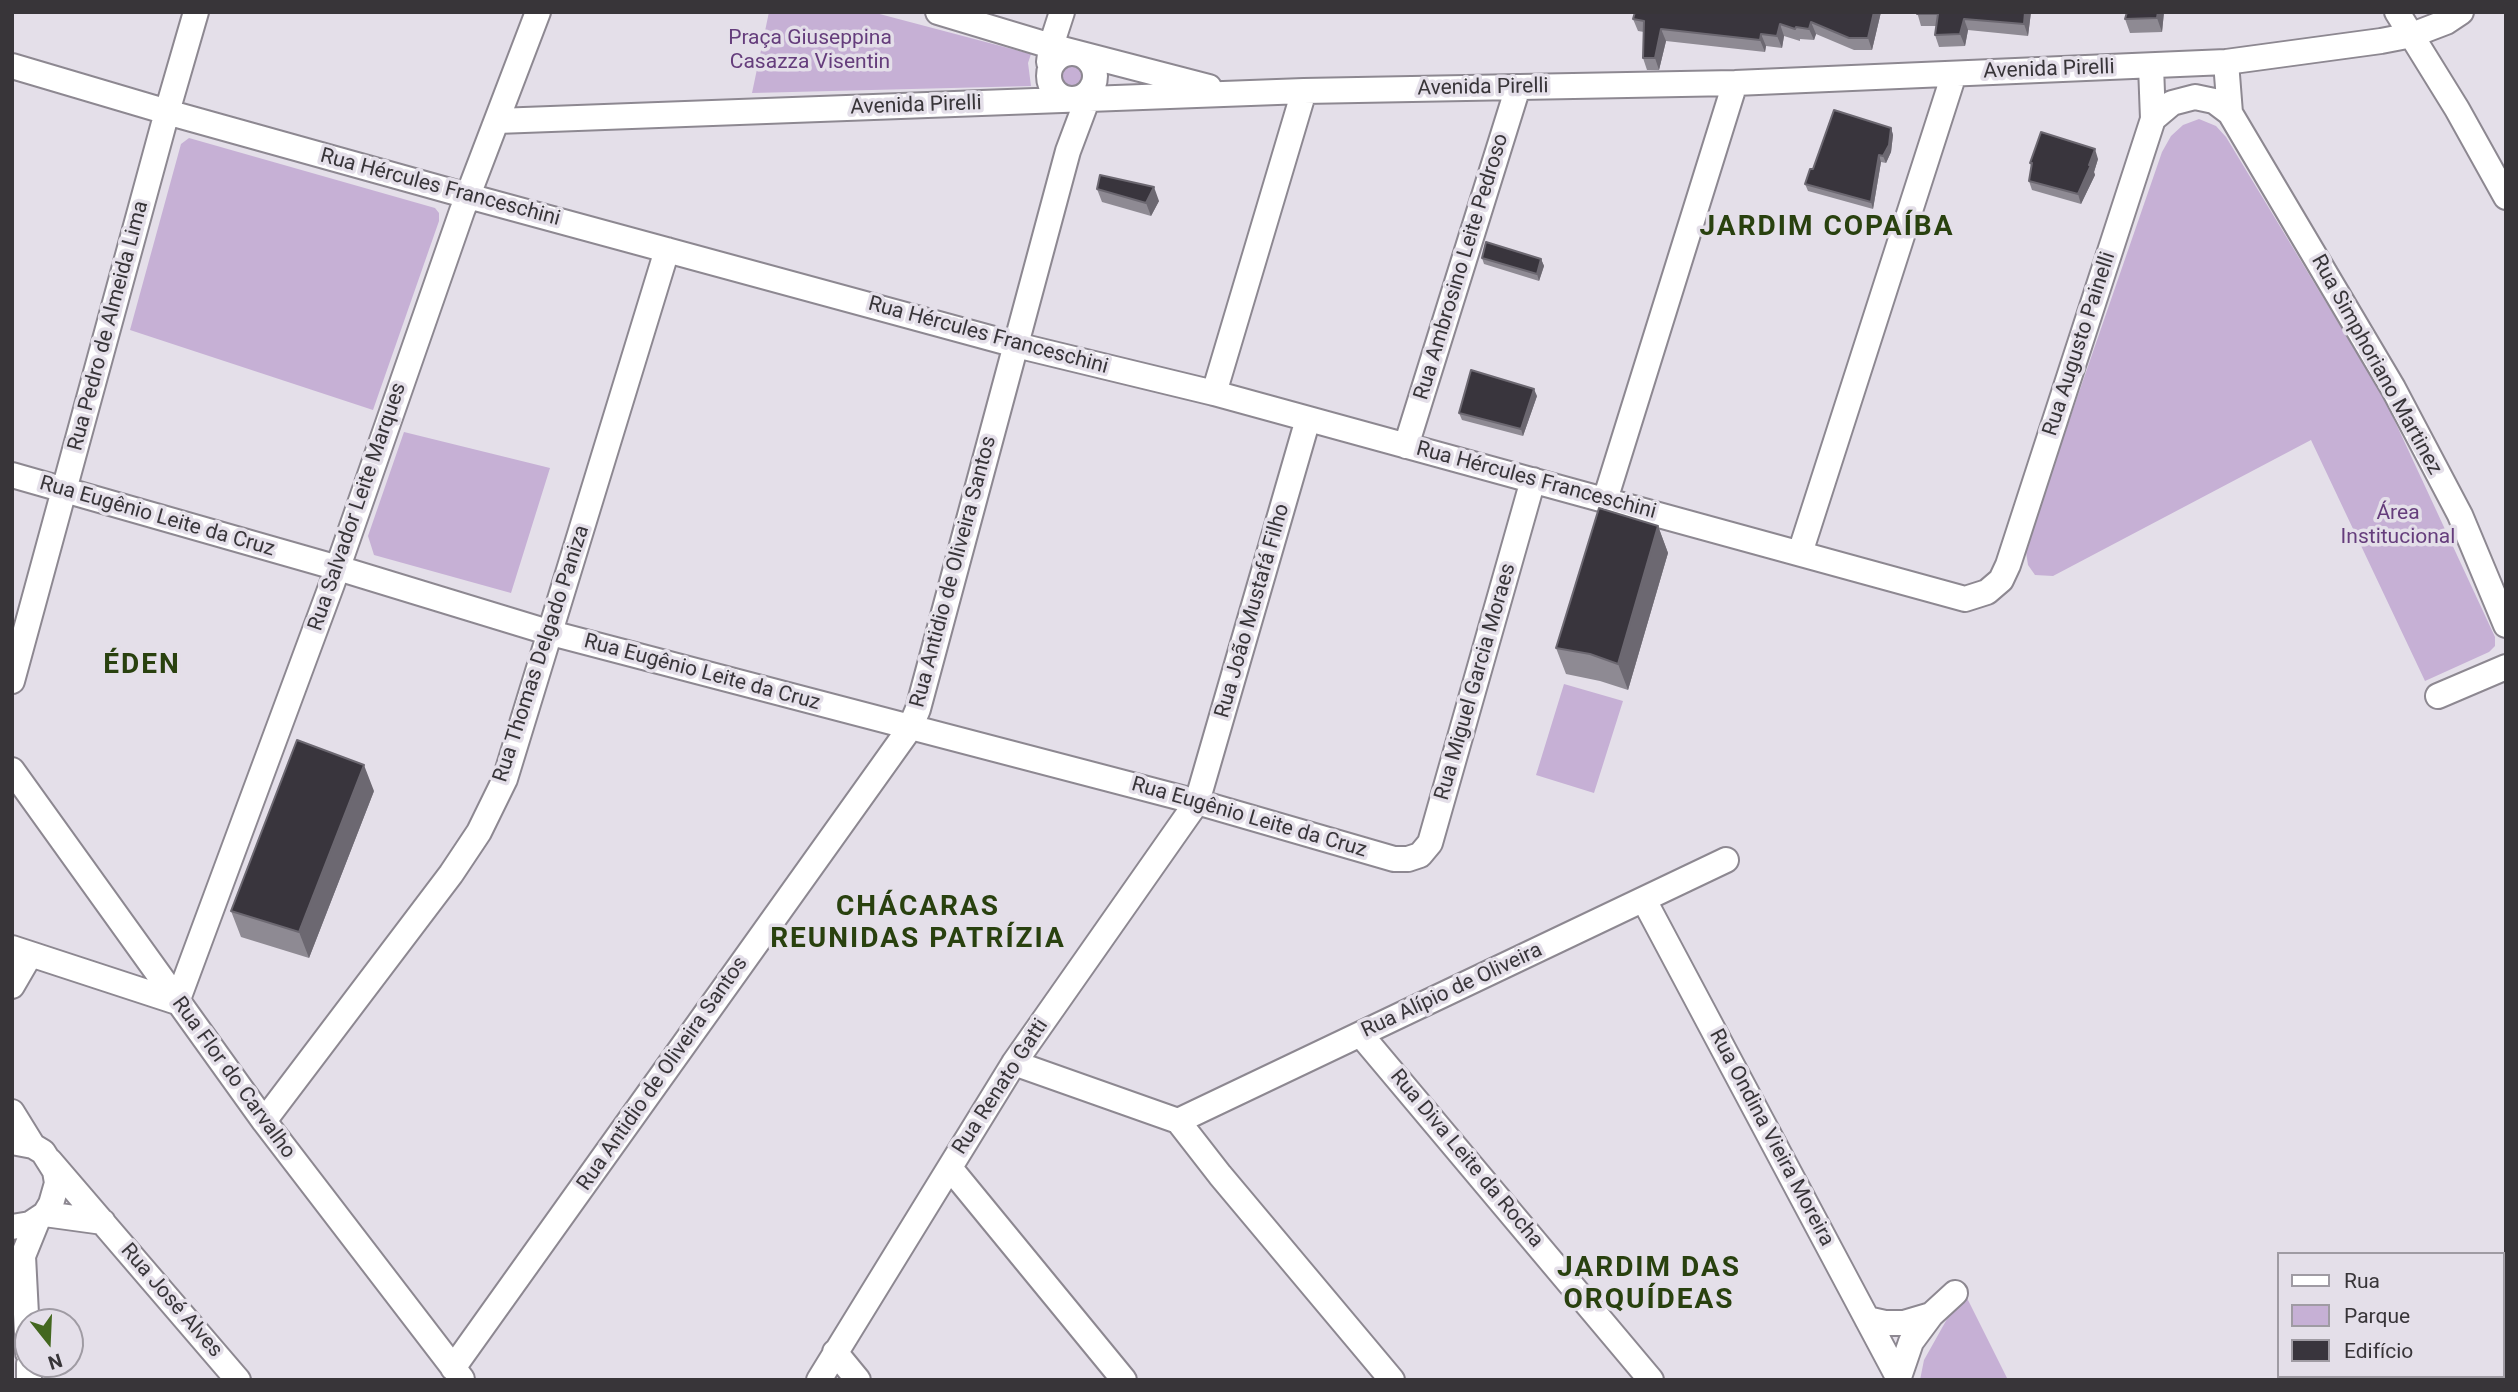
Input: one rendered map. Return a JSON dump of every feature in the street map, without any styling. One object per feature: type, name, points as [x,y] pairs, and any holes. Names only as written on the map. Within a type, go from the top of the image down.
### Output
[{"type":"street","name":"Rua Pedro de Almeida Lima","points":[[12,681],[167,112],[197,12]]},
{"type":"street","name":"Rua Salvador Leite Marques","points":[[177,1002],[338,568],[468,196],[538,12]]},
{"type":"street","points":[[938,12],[1051,46],[1237,94]]},
{"type":"street","points":[[1062,12],[1051,46],[1068,90],[1068,151]]},
{"type":"street","points":[[2397,12],[2506,197]]},
{"type":"street","name":"Avenida Pirelli","points":[[497,121],[1068,90],[1237,94],[1304,90],[1735,83],[2226,62],[2412,35],[2446,22],[2461,12]]},
{"type":"street","points":[[1065,53],[1077,53],[1088,59],[1094,70],[1068,90],[1054,60],[1065,53]]},
{"type":"street","name":"Rua Simphoriano Martinez","points":[[2226,62],[2230,113],[2393,388],[2460,515],[2506,625]]},
{"type":"street","name":"Rua Hércules Franceschini","points":[[12,66],[468,196],[1016,345],[1214,393],[1965,599]]},
{"type":"street","name":"Rua Augusto Painelli","points":[[1965,599],[1987,592],[2001,580],[2008,565],[2153,119],[2151,66]]},
{"type":"street","points":[[1800,553],[1954,74]]},
{"type":"street","points":[[1605,500],[1735,83]]},
{"type":"street","name":"Rua Ambrosino Leite Pedroso","points":[[1406,446],[1518,87]]},
{"type":"street","name":"Rua Antidio de Oliveira Santos","points":[[458,1374],[910,728],[918,709],[1068,151],[1068,90]]},
{"type":"street","points":[[1214,393],[1304,90]]},
{"type":"street","points":[[2153,119],[2172,103],[2194,97],[2214,101],[2230,113]]},
{"type":"street","name":"Rua Thomas Delgado Paniza","points":[[264,1121],[451,874],[479,832],[505,779],[667,250]]},
{"type":"street","name":"Rua João Mustafá Filho","points":[[1197,802],[1308,419]]},
{"type":"street","name":"Rua Eugênio Leite da Cruz","points":[[12,475],[338,568],[551,633],[1197,802],[1394,859]]},
{"type":"street","name":"Rua Miguel Garcia Moraes","points":[[1394,859],[1408,859],[1420,855],[1430,843],[1533,480]]},
{"type":"street","points":[[2438,696],[2506,667]]},
{"type":"street","name":"Rua Flor do Carvalho","points":[[12,770],[264,1121],[458,1374]]},
{"type":"street","name":"Rua Renato Gatti","points":[[818,1380],[1014,1063],[1197,802]]},
{"type":"street","name":"Rua Alípio de Oliveira","points":[[1178,1121],[1726,860]]},
{"type":"street","name":"Rua Ondina Vieira Moreira","points":[[1644,900],[1898,1378]]},
{"type":"street","points":[[12,986],[21,952],[177,1002]]},
{"type":"street","name":"Rua Diva Leite da Rocha","points":[[1361,1035],[1651,1380]]},
{"type":"street","points":[[1014,1063],[1178,1121],[1391,1380]]},
{"type":"street","points":[[12,1112],[32,1150],[55,1171],[56,1194],[17,1248],[23,1308]]},
{"type":"street","name":"Rua José Alves","points":[[32,1150],[103,1222],[238,1380]]},
{"type":"street","points":[[950,1168],[1124,1380]]},
{"type":"street","points":[[12,1227],[30,1224],[41,1217],[103,1222]]},
{"type":"street","points":[[1898,1378],[1911,1342],[1931,1315],[1955,1293]]},
{"type":"street","points":[[1867,1320],[1904,1323],[1931,1315]]},
{"type":"street","points":[[835,1352],[859,1380]]},
{"type":"green space","name":"Praça Giuseppina Casazza Visentin","points":[[769,12],[872,12],[1031,54],[1028,63],[1031,86],[752,93]]},
{"type":"green space","points":[[1067,60],[1083,63],[1088,70],[1086,86],[1062,89],[1056,82],[1055,73],[1059,65]]},
{"type":"green space","name":"Área Institucional","points":[[2199,119],[2216,126],[2226,137],[2385,400],[2495,637],[2495,646],[2489,652],[2425,681],[2311,440],[2053,576],[2035,575],[2028,565],[2026,552],[2030,534],[2162,152],[2171,136],[2183,125]]},
{"type":"green space","points":[[189,138],[435,208],[439,213],[439,221],[373,410],[130,330],[181,144]]},
{"type":"green space","points":[[404,432],[550,468],[511,593],[374,555],[368,536]]},
{"type":"green space","points":[[1564,684],[1623,701],[1594,793],[1536,775]]},
{"type":"green space","points":[[1967,1298],[2008,1380],[1920,1380],[1924,1360],[1947,1319]]},
{"type":"building","points":[[1635,12],[1874,12],[1868,38],[1849,38],[1811,22],[1809,29],[1795,29],[1780,24],[1777,36],[1761,34],[1760,40],[1661,29],[1655,58],[1643,58],[1644,21],[1633,19]]},
{"type":"building","points":[[1917,12],[2025,12],[2024,24],[1964,19],[1960,34],[1935,35],[1938,14]]},
{"type":"building","points":[[2127,12],[2158,12],[2157,18],[2125,19]]},
{"type":"building","points":[[1834,110],[1891,128],[1889,145],[1883,156],[1879,155],[1871,202],[1805,184]]},
{"type":"building","points":[[2041,132],[2095,149],[2078,194],[2029,181],[2030,163]]},
{"type":"building","points":[[1100,175],[1154,187],[1146,203],[1097,189]]},
{"type":"building","points":[[1486,242],[1541,259],[1537,274],[1482,258]]},
{"type":"building","points":[[1471,370],[1534,389],[1521,429],[1459,413]]},
{"type":"building","points":[[1599,508],[1658,526],[1618,664],[1590,654],[1556,648]]},
{"type":"building","points":[[297,740],[364,765],[299,932],[231,911]]},
{"type":"district","name":"JARDIM COPAÍBA","points":[[1827,228]]},
{"type":"district","name":"ÉDEN","points":[[142,666]]},
{"type":"district","name":"CHÁCARAS REUNIDAS PATRÍZIA","points":[[918,924]]},
{"type":"district","name":"JARDIM DAS ORQUÍDEAS","points":[[1649,1285]]}]
